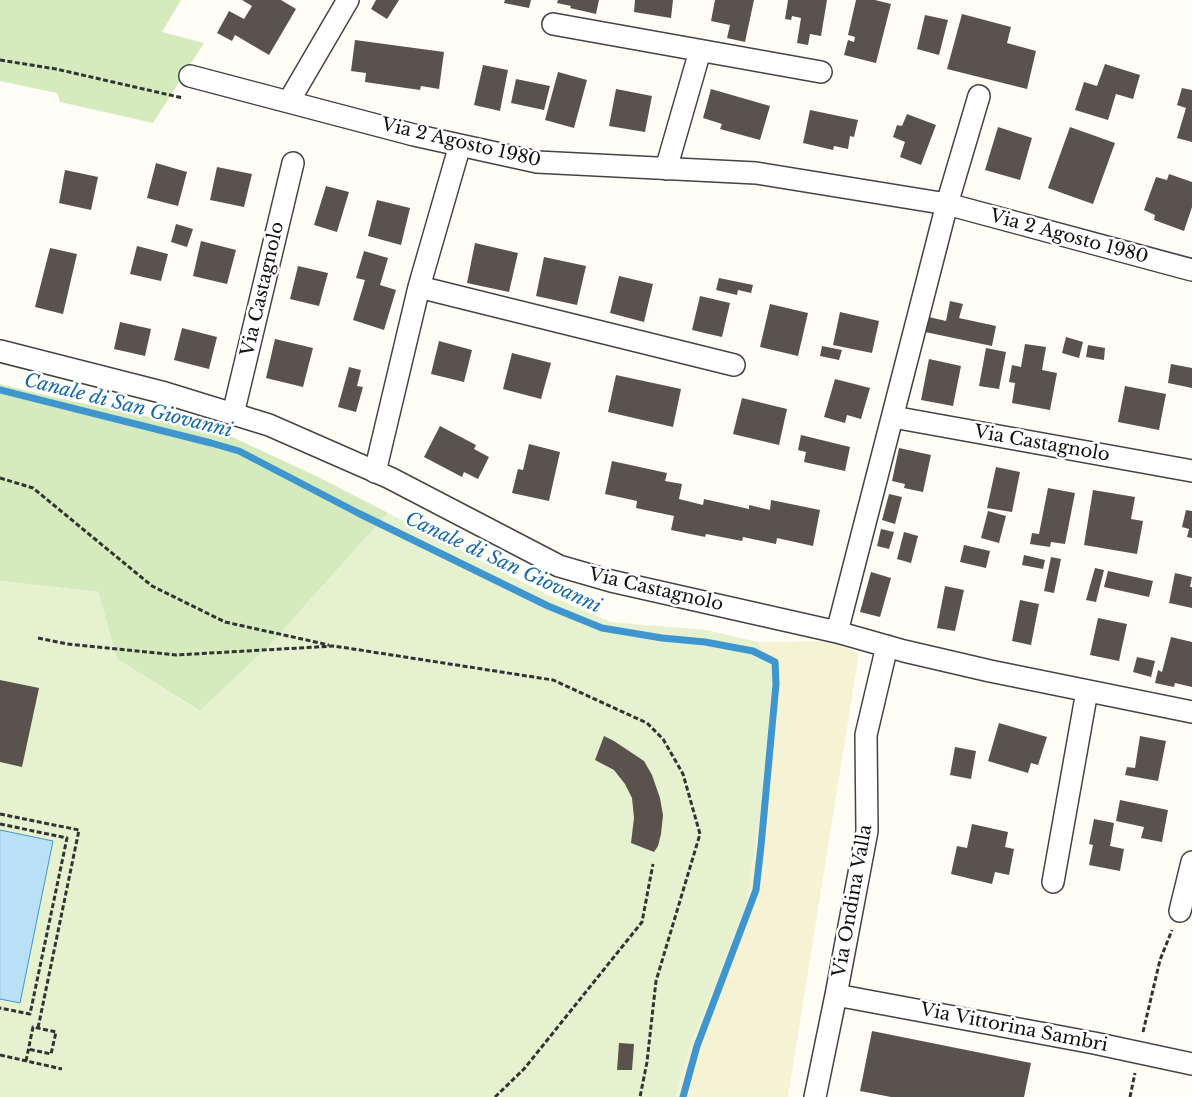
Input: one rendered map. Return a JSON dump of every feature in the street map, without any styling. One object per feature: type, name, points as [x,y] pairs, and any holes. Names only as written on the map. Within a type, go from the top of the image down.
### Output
[{"type":"street","points":[[289,101],[348,0]]},
{"type":"street","points":[[552,24],[821,72]]},
{"type":"street","points":[[666,169],[700,51]]},
{"type":"street","name":"Via 2 Agosto 1980","points":[[190,76],[414,134],[537,162],[756,173],[947,204],[1192,270]]},
{"type":"street","points":[[837,632],[947,204],[979,96]]},
{"type":"street","points":[[375,472],[419,287],[460,145]]},
{"type":"street","name":"Via Castagnolo","points":[[233,414],[293,163]]},
{"type":"street","points":[[419,287],[734,366]]},
{"type":"street","name":"Via Castagnolo","points":[[0,351],[165,393],[269,425],[375,472],[559,566],[611,581],[837,632],[990,671],[1192,712]]},
{"type":"street","name":"Via Castagnolo","points":[[893,418],[1192,471]]},
{"type":"street","name":"Via Ondina Valla","points":[[815,1097],[867,831],[866,735],[887,646]]},
{"type":"street","points":[[1053,882],[1086,691]]},
{"type":"street","points":[[1180,911],[1192,862]]},
{"type":"street","name":"Via Vittorina Sambri","points":[[836,995],[1139,1052],[1192,1064]]},
{"type":"path","points":[[0,478],[33,488],[152,586],[224,622],[334,646],[553,680],[648,723],[663,739],[683,774],[700,834],[656,981],[647,1062],[640,1097]]},
{"type":"path","points":[[38,638],[67,644],[176,655],[334,646]]},
{"type":"path","points":[[0,814],[79,830],[38,1028]]},
{"type":"path","points":[[0,824],[67,838],[30,1014],[0,1008]]},
{"type":"path","points":[[495,1097],[524,1069],[642,922],[653,864]]},
{"type":"path","points":[[1139,1052],[1160,960],[1180,911]]},
{"type":"path","points":[[26,1061],[28,1049],[33,1026],[56,1032],[50,1054],[28,1049]]},
{"type":"path","points":[[0,1055],[62,1069]]},
{"type":"shaded area","points":[[828,641],[859,653],[788,1097],[676,1097],[686,1058],[745,908],[761,811],[773,670],[758,642]]},
{"type":"green space","points":[[0,0],[181,0],[162,32],[204,43],[153,123],[60,102],[57,93],[0,81]]},
{"type":"green space","points":[[0,384],[230,436],[318,477],[388,513],[268,647],[200,711],[117,659],[98,592],[0,581]]},
{"type":"green space","points":[[388,513],[548,595],[611,622],[706,630],[758,642],[773,670],[761,811],[745,908],[686,1058],[676,1097],[0,1097],[0,581],[98,592],[117,659],[199,711],[268,647]]},
{"type":"water","points":[[0,830],[53,841],[20,1003],[0,999]]},
{"type":"building","points":[[242,0],[281,0],[296,9],[269,55],[235,35],[232,41],[217,33],[229,11],[244,19],[252,6]]},
{"type":"building","points":[[376,0],[399,0],[387,19],[371,9]]},
{"type":"building","points":[[505,0],[531,0],[529,8],[504,3]]},
{"type":"building","points":[[558,0],[599,0],[596,14],[570,8],[571,6],[557,3]]},
{"type":"building","points":[[635,0],[673,0],[671,18],[634,12]]},
{"type":"building","points":[[715,0],[754,0],[745,42],[727,38],[730,25],[711,21]]},
{"type":"building","points":[[788,0],[827,0],[821,36],[810,34],[808,45],[797,43],[801,18],[792,16],[791,20],[785,19]]},
{"type":"building","points":[[856,0],[875,0],[891,4],[876,63],[844,55],[848,40],[854,42],[855,37],[848,35]]},
{"type":"building","points":[[962,14],[1011,27],[1007,43],[1036,51],[1027,89],[947,69]]},
{"type":"building","points":[[925,15],[948,20],[939,55],[917,49]]},
{"type":"building","points":[[355,40],[444,52],[439,89],[421,86],[420,90],[365,82],[366,73],[351,71]]},
{"type":"building","points":[[1105,64],[1140,75],[1133,99],[1116,94],[1108,120],[1075,110],[1084,82],[1097,86]]},
{"type":"building","points":[[483,65],[508,70],[500,111],[474,105]]},
{"type":"building","points":[[558,72],[587,80],[574,128],[545,120]]},
{"type":"building","points":[[516,79],[550,86],[544,110],[511,103]]},
{"type":"building","points":[[1182,88],[1192,90],[1192,142],[1177,138],[1186,108],[1177,105]]},
{"type":"building","points":[[616,89],[652,96],[645,132],[609,126]]},
{"type":"building","points":[[711,89],[770,106],[760,140],[720,129],[722,124],[703,118]]},
{"type":"building","points":[[810,110],[858,120],[854,137],[850,136],[848,149],[834,146],[833,150],[803,143]]},
{"type":"building","points":[[907,114],[936,125],[921,165],[900,157],[905,142],[893,137],[897,125],[902,126]]},
{"type":"building","points":[[998,127],[1032,138],[1020,180],[985,170]]},
{"type":"building","points":[[1070,127],[1115,143],[1093,204],[1048,188]]},
{"type":"building","points":[[156,163],[187,172],[178,206],[147,198]]},
{"type":"building","points":[[217,167],[252,174],[244,207],[210,200]]},
{"type":"building","points":[[65,170],[98,177],[91,210],[59,203]]},
{"type":"building","points":[[1169,174],[1192,182],[1192,207],[1184,231],[1154,220],[1155,215],[1144,210],[1156,177],[1167,180]]},
{"type":"building","points":[[326,186],[349,192],[337,232],[314,225]]},
{"type":"building","points":[[377,200],[410,208],[401,245],[368,236]]},
{"type":"building","points":[[176,224],[193,229],[187,247],[171,242]]},
{"type":"building","points":[[201,241],[236,250],[227,284],[193,276]]},
{"type":"building","points":[[475,243],[518,253],[509,292],[467,283]]},
{"type":"building","points":[[137,246],[168,254],[161,281],[130,274]]},
{"type":"building","points":[[50,248],[77,254],[63,314],[35,307]]},
{"type":"building","points":[[364,251],[388,258],[380,285],[396,290],[384,330],[353,320],[365,280],[356,278]]},
{"type":"building","points":[[544,257],[586,266],[577,305],[536,296]]},
{"type":"building","points":[[298,266],[328,273],[319,306],[290,299]]},
{"type":"building","points":[[619,276],[653,284],[644,322],[610,313]]},
{"type":"building","points":[[719,278],[753,285],[751,293],[738,290],[737,295],[716,290]]},
{"type":"building","points":[[700,296],[730,303],[722,337],[692,330]]},
{"type":"building","points":[[950,301],[963,304],[959,318],[996,326],[992,346],[925,332],[929,317],[946,321]]},
{"type":"building","points":[[770,304],[808,313],[798,356],[760,347]]},
{"type":"building","points":[[840,312],[879,321],[872,353],[833,345]]},
{"type":"building","points":[[120,322],[151,329],[145,356],[114,349]]},
{"type":"building","points":[[182,328],[217,337],[209,369],[174,360]]},
{"type":"building","points":[[1066,337],[1083,342],[1079,358],[1062,353]]},
{"type":"building","points":[[275,339],[313,348],[303,387],[266,378]]},
{"type":"building","points":[[439,341],[472,350],[464,382],[431,374]]},
{"type":"building","points":[[1025,344],[1046,347],[1042,370],[1057,373],[1050,410],[1012,403],[1015,383],[1009,382],[1012,365],[1021,367]]},
{"type":"building","points":[[1088,345],[1105,348],[1104,360],[1086,357]]},
{"type":"building","points":[[822,346],[842,350],[839,360],[820,356]]},
{"type":"building","points":[[986,348],[1006,352],[999,389],[979,386]]},
{"type":"building","points":[[512,353],[551,363],[541,399],[503,389]]},
{"type":"building","points":[[929,359],[961,366],[953,406],[921,400]]},
{"type":"building","points":[[1171,364],[1192,368],[1192,388],[1168,383]]},
{"type":"building","points":[[349,367],[361,370],[357,386],[363,387],[356,412],[338,407]]},
{"type":"building","points":[[616,375],[681,389],[673,427],[608,412]]},
{"type":"building","points":[[835,379],[870,388],[861,419],[847,415],[845,423],[824,417]]},
{"type":"building","points":[[1125,386],[1166,394],[1159,430],[1118,422]]},
{"type":"building","points":[[742,398],[787,409],[779,445],[733,434]]},
{"type":"building","points":[[440,426],[476,445],[474,449],[489,457],[478,479],[464,472],[462,477],[424,457]]},
{"type":"building","points":[[801,435],[850,447],[845,471],[804,462],[806,452],[798,450]]},
{"type":"building","points":[[529,444],[560,452],[549,501],[512,493],[518,469],[523,470]]},
{"type":"building","points":[[899,448],[931,455],[923,492],[904,488],[905,484],[892,481]]},
{"type":"building","points":[[612,461],[667,473],[665,481],[682,484],[679,499],[703,505],[704,499],[749,509],[749,505],[770,510],[771,500],[820,510],[813,546],[777,538],[776,544],[743,537],[742,541],[706,534],[705,537],[671,530],[674,516],[636,508],[637,501],[605,494]]},
{"type":"building","points":[[996,467],[1020,472],[1012,512],[987,508]]},
{"type":"building","points":[[1048,488],[1075,493],[1065,544],[1051,542],[1050,547],[1030,544],[1032,533],[1039,534]]},
{"type":"building","points":[[1093,490],[1135,497],[1131,519],[1143,521],[1137,554],[1084,545]]},
{"type":"building","points":[[889,494],[902,497],[895,524],[882,520]]},
{"type":"building","points":[[1186,510],[1192,511],[1192,538],[1187,537],[1189,529],[1182,527]]},
{"type":"building","points":[[988,511],[1006,516],[999,543],[981,538]]},
{"type":"building","points":[[881,529],[894,532],[889,549],[877,546]]},
{"type":"building","points":[[904,532],[918,536],[911,563],[897,559]]},
{"type":"building","points":[[964,545],[990,551],[986,568],[960,562]]},
{"type":"building","points":[[1024,555],[1045,560],[1043,569],[1022,565]]},
{"type":"building","points":[[1051,557],[1061,559],[1054,593],[1044,591]]},
{"type":"building","points":[[1095,568],[1104,570],[1096,602],[1086,600]]},
{"type":"building","points":[[1108,571],[1153,581],[1149,597],[1104,587]]},
{"type":"building","points":[[871,572],[891,578],[880,617],[860,612]]},
{"type":"building","points":[[1175,573],[1192,577],[1190,587],[1192,587],[1192,608],[1169,603]]},
{"type":"building","points":[[945,586],[964,590],[955,631],[937,628]]},
{"type":"building","points":[[1020,600],[1039,604],[1031,645],[1012,641]]},
{"type":"building","points":[[1098,618],[1127,624],[1119,661],[1090,655]]},
{"type":"building","points":[[1171,637],[1192,642],[1192,687],[1175,683],[1174,687],[1155,683],[1158,670],[1162,672]]},
{"type":"building","points":[[1137,657],[1155,661],[1151,677],[1133,672]]},
{"type":"building","points":[[0,680],[39,688],[22,767],[0,762]]},
{"type":"building","points":[[999,723],[1047,737],[1038,765],[1031,763],[1028,773],[988,761]]},
{"type":"building","points":[[604,736],[644,761],[652,775],[660,798],[663,815],[661,834],[658,846],[654,852],[631,843],[634,818],[632,798],[625,784],[614,770],[595,760]]},
{"type":"building","points":[[1140,736],[1166,741],[1158,781],[1125,775],[1127,767],[1135,768]]},
{"type":"building","points":[[955,747],[976,751],[971,779],[950,775]]},
{"type":"building","points":[[1120,800],[1168,810],[1162,842],[1141,838],[1144,827],[1116,821]]},
{"type":"building","points":[[1094,819],[1114,823],[1110,846],[1124,849],[1120,871],[1089,865],[1093,845],[1089,844]]},
{"type":"building","points":[[972,824],[1008,832],[1005,847],[1014,849],[1009,875],[995,872],[992,884],[951,874],[957,846],[967,848]]},
{"type":"building","points":[[872,1031],[1031,1063],[1024,1097],[891,1097],[860,1091]]},
{"type":"building","points":[[619,1043],[634,1044],[632,1070],[617,1070]]},
{"type":"waterway","name":"Canale di San Giovanni","points":[[0,390],[239,451],[358,513],[548,606],[602,628],[662,638],[705,642],[753,651],[775,662],[776,684],[756,890],[697,1046],[683,1097]]}]
